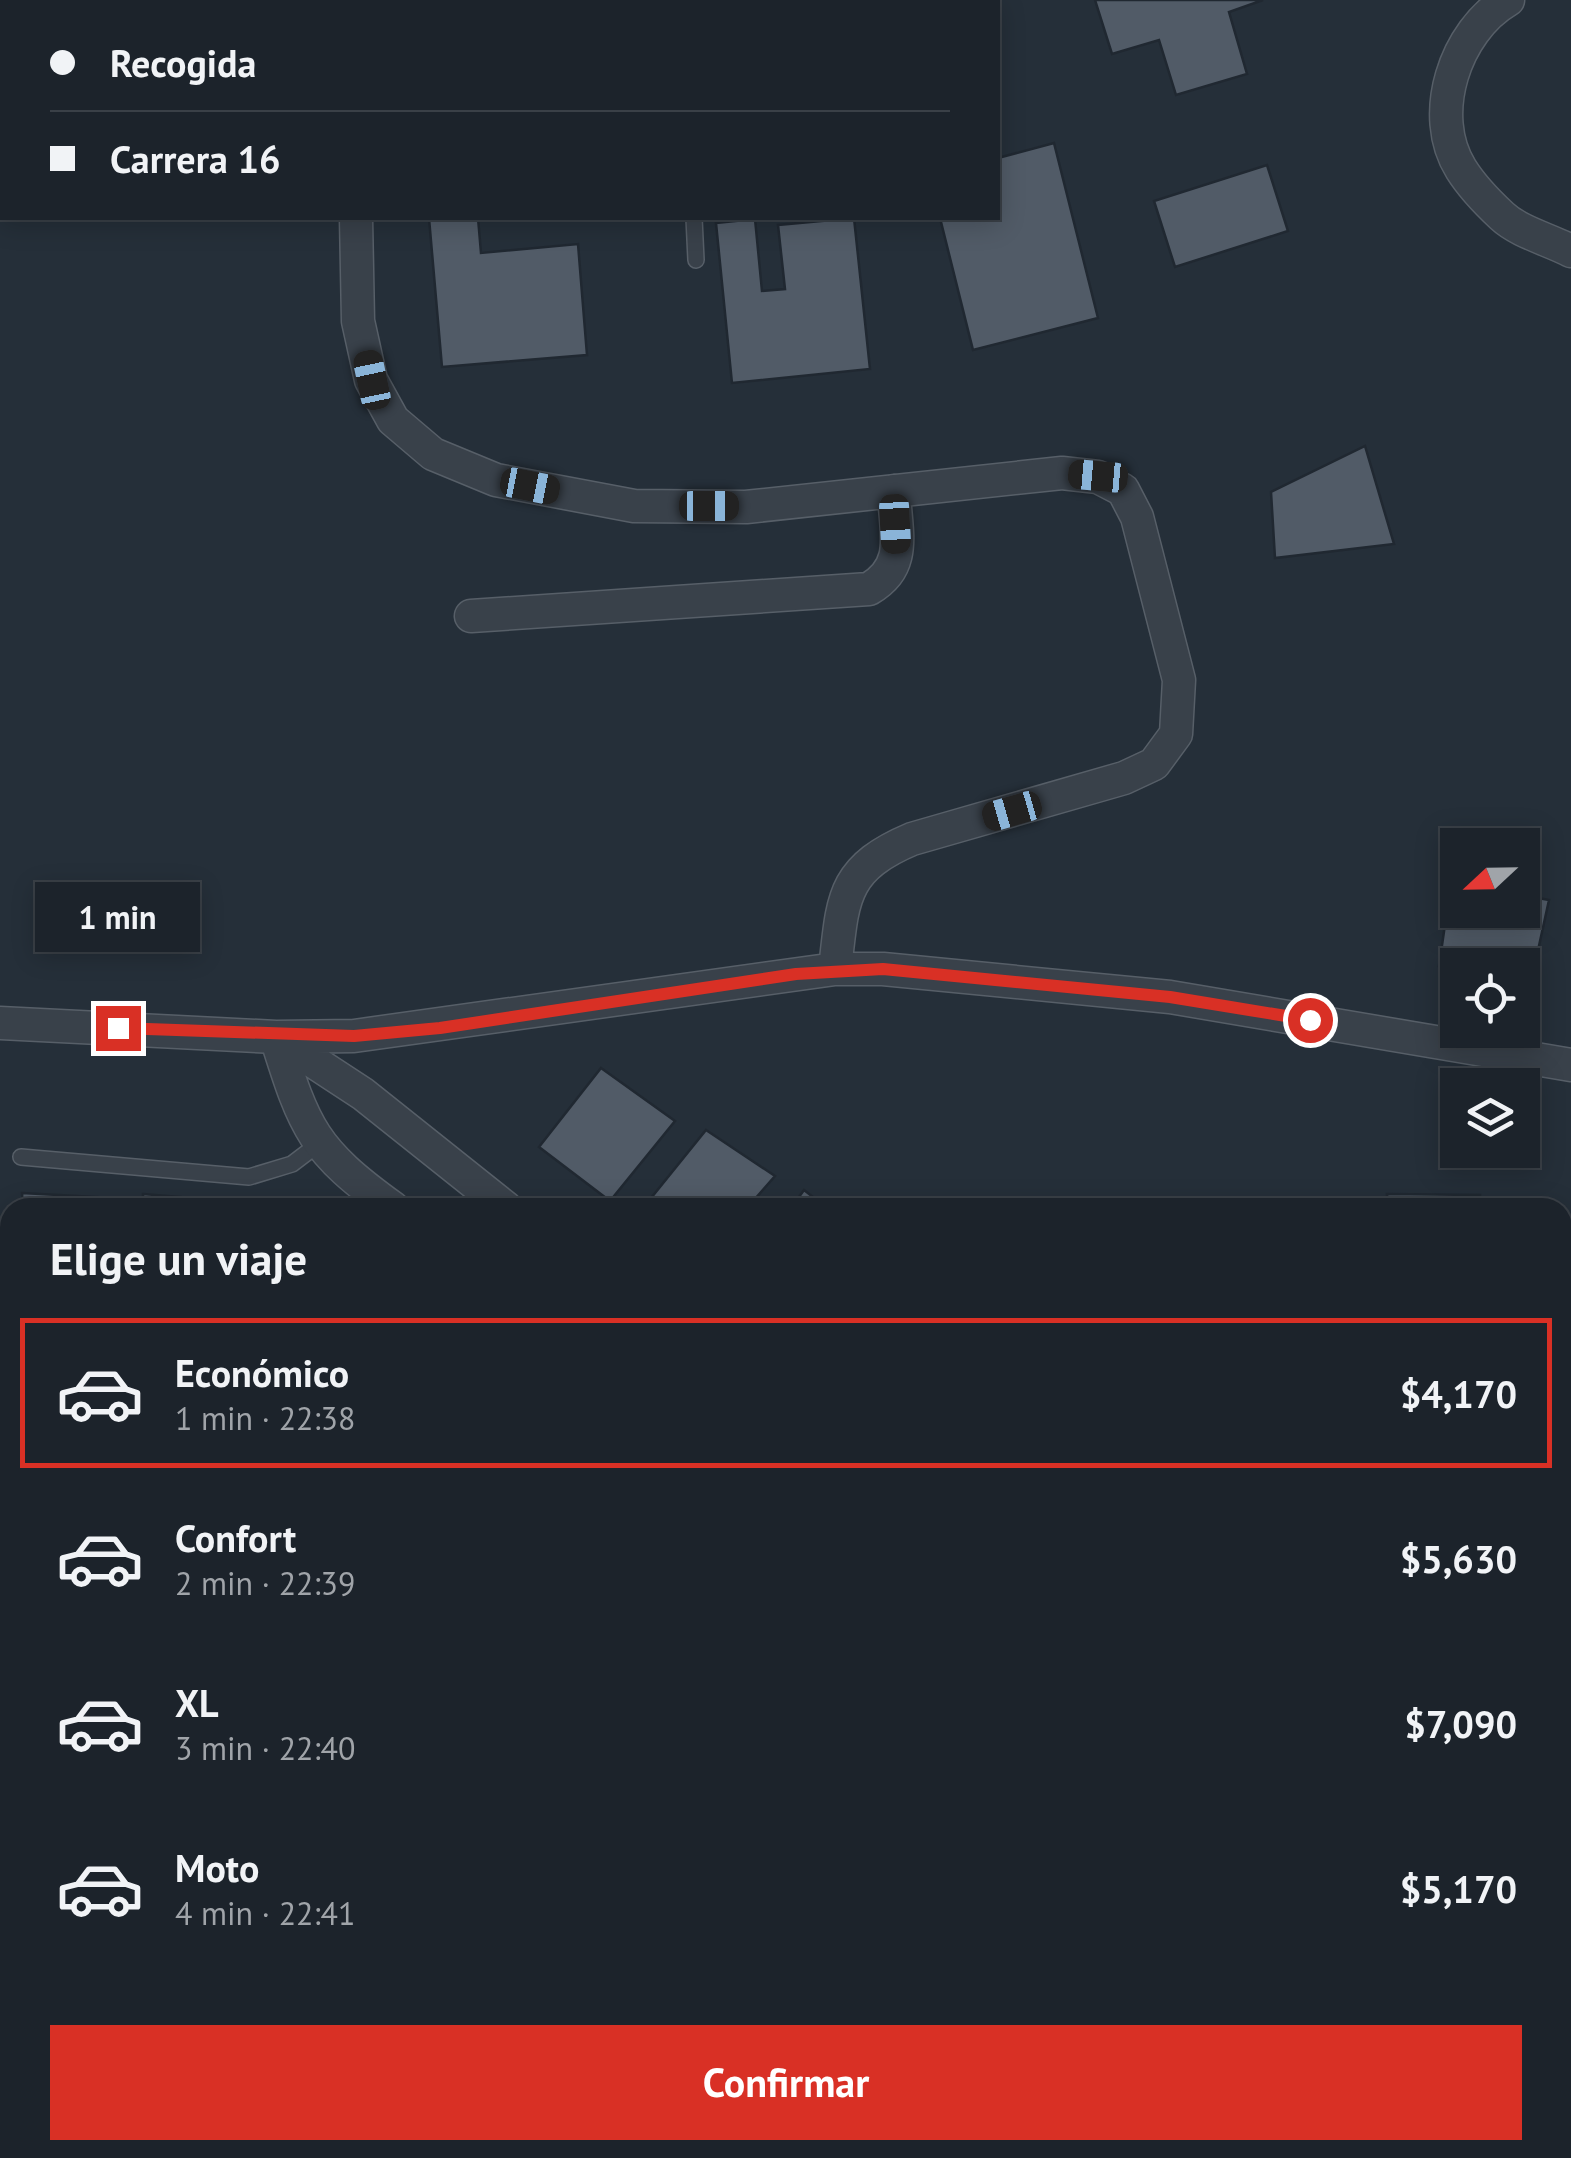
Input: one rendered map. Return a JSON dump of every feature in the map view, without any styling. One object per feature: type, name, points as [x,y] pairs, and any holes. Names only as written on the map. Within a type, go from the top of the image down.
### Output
[{"type":"street","points":[[1508,0],[1497,7],[1459,52],[1444,112],[1460,168],[1504,218],[1571,250]]},
{"type":"street","points":[[356,220],[358,321],[372,380],[393,420],[432,454],[496,480],[634,506],[746,507],[1062,473],[1098,476],[1123,490],[1137,517],[1179,680],[1176,734],[1154,764],[1124,778],[912,839],[880,852],[855,873],[842,905],[835,970]]},
{"type":"street","points":[[471,616],[869,588],[890,577],[897,558],[894,491]]},
{"type":"street","points":[[0,1022],[276,1037],[354,1036],[440,1028],[636,995],[835,970],[883,969],[1170,997],[1571,1065]]},
{"type":"street","points":[[276,1037],[295,1098],[318,1145],[380,1198]]},
{"type":"street","points":[[276,1037],[363,1094],[493,1198]]},
{"type":"lane","points":[[694,220],[696,260]]},
{"type":"lane","points":[[21,1157],[249,1177],[292,1164],[318,1145]]},
{"type":"building","points":[[1095,0],[1263,0],[1229,12],[1247,74],[1176,95],[1159,40],[1112,54]]},
{"type":"building","points":[[1054,143],[1098,318],[973,350],[940,220],[1000,220],[1000,157]]},
{"type":"building","points":[[1267,165],[1288,231],[1175,267],[1154,201]]},
{"type":"building","points":[[429,220],[478,220],[481,253],[578,244],[587,355],[442,367]]},
{"type":"building","points":[[755,220],[762,291],[785,289],[778,225],[854,220],[870,369],[732,383],[716,223]]},
{"type":"building","points":[[1365,446],[1394,544],[1275,558],[1271,492]]},
{"type":"building","points":[[1540,898],[1549,900],[1539,948],[1442,948],[1444,928],[1540,928]]},
{"type":"building","points":[[601,1068],[675,1121],[612,1198],[606,1198],[539,1147]]},
{"type":"building","points":[[706,1130],[775,1176],[756,1198],[651,1198]]},
{"type":"building","points":[[804,1190],[814,1198],[798,1198]]},
{"type":"building","points":[[22,1193],[112,1198],[22,1198]]},
{"type":"building","points":[[143,1194],[191,1198],[143,1198]]},
{"type":"building","points":[[1387,1194],[1480,1195],[1480,1198],[1387,1198]]},
{"type":"route","points":[[118,1028],[276,1037],[354,1036],[440,1028],[636,995],[796,974],[883,969],[1170,997],[1310,1020]]}]
